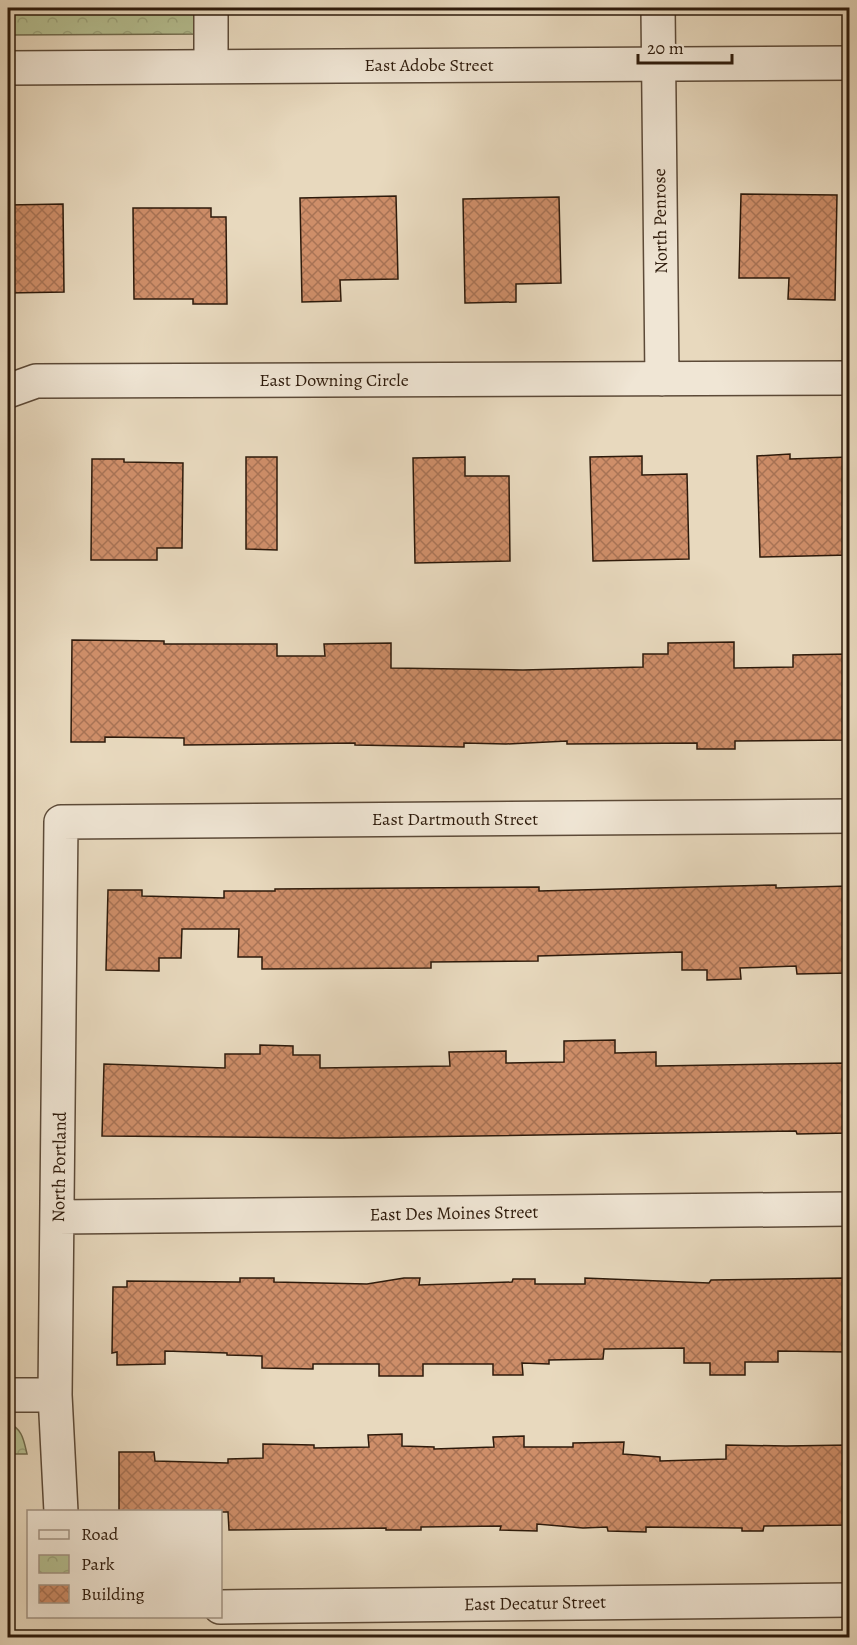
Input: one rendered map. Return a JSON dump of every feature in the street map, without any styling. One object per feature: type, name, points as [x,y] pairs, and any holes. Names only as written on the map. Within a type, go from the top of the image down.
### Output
[{"type":"street","points":[[211,8],[211,66]]},
{"type":"street","name":"North Penrose","points":[[658,8],[662,378]]},
{"type":"street","name":"East Adobe Street","points":[[8,68],[849,63]]},
{"type":"street","name":"East Downing Circle","points":[[8,391],[36,381],[849,378]]},
{"type":"street","name":"East Dartmouth Street","points":[[62,822],[849,816]]},
{"type":"street","name":"North Portland","points":[[61,1510],[55,1395],[62,822]]},
{"type":"street","name":"East Des Moines Street","points":[[58,1217],[849,1209]]},
{"type":"street","points":[[8,1395],[55,1395]]},
{"type":"street","name":"East Decatur Street","points":[[222,1607],[849,1600]]},
{"type":"green space","points":[[8,8],[205,8],[205,34],[8,35]]},
{"type":"green space","points":[[8,1424],[19,1431],[27,1454],[8,1454]]},
{"type":"building","points":[[741,194],[837,195],[835,300],[788,299],[789,278],[739,278]]},
{"type":"building","points":[[396,196],[398,279],[340,280],[341,301],[302,302],[300,198]]},
{"type":"building","points":[[559,197],[561,283],[516,284],[516,302],[465,303],[463,199]]},
{"type":"building","points":[[63,204],[64,292],[8,293],[8,205]]},
{"type":"building","points":[[133,208],[211,208],[211,217],[226,217],[227,304],[193,304],[193,299],[134,299]]},
{"type":"building","points":[[790,454],[790,459],[849,457],[849,555],[760,557],[757,456]]},
{"type":"building","points":[[642,456],[642,475],[687,474],[689,559],[593,561],[590,457]]},
{"type":"building","points":[[246,457],[277,457],[277,550],[246,549]]},
{"type":"building","points":[[465,457],[465,476],[509,476],[510,561],[415,563],[413,458]]},
{"type":"building","points":[[92,459],[183,463],[182,548],[157,548],[157,560],[91,560]]},
{"type":"building","points":[[72,640],[164,641],[164,644],[277,644],[277,656],[325,656],[324,644],[391,643],[391,668],[523,670],[643,667],[643,654],[668,654],[668,643],[734,642],[734,668],[793,667],[793,655],[849,654],[849,740],[735,741],[735,749],[697,749],[697,743],[567,744],[567,741],[506,744],[464,743],[464,747],[355,745],[355,743],[184,745],[184,738],[105,737],[105,742],[71,742]]},
{"type":"building","points":[[776,885],[776,888],[849,886],[849,973],[797,974],[796,966],[740,968],[741,979],[707,980],[707,970],[682,970],[682,952],[538,956],[538,961],[431,962],[431,968],[262,969],[262,957],[238,957],[239,929],[182,929],[181,958],[159,958],[159,971],[106,970],[108,890],[142,890],[142,896],[224,898],[224,891],[275,891],[275,889],[539,887],[539,891]]},
{"type":"building","points":[[615,1040],[615,1053],[656,1052],[656,1066],[849,1063],[849,1133],[797,1134],[796,1131],[339,1138],[102,1136],[104,1064],[225,1068],[225,1054],[260,1054],[260,1045],[293,1046],[293,1055],[320,1055],[320,1068],[450,1066],[449,1052],[506,1051],[506,1063],[564,1062],[564,1041]]},
{"type":"building","points":[[240,1278],[274,1278],[274,1282],[367,1284],[420,1278],[419,1285],[512,1282],[513,1279],[535,1279],[535,1284],[585,1284],[585,1278],[709,1283],[711,1280],[843,1278],[845,1291],[849,1291],[849,1352],[778,1351],[778,1362],[745,1362],[745,1375],[710,1375],[710,1363],[684,1363],[684,1348],[604,1349],[603,1359],[549,1360],[549,1364],[522,1363],[523,1375],[493,1375],[493,1364],[423,1364],[423,1376],[379,1376],[379,1364],[313,1364],[313,1369],[262,1368],[262,1356],[165,1351],[165,1364],[117,1365],[117,1352],[112,1353],[113,1287],[127,1287],[127,1281],[240,1282]]},
{"type":"building","points":[[402,1434],[402,1446],[434,1447],[434,1449],[494,1447],[493,1437],[524,1436],[524,1447],[573,1447],[573,1443],[624,1442],[623,1454],[660,1457],[660,1461],[726,1459],[726,1445],[849,1445],[849,1525],[764,1526],[763,1531],[742,1531],[742,1528],[646,1527],[646,1532],[608,1531],[607,1527],[583,1528],[537,1524],[537,1531],[500,1530],[501,1526],[421,1527],[421,1530],[386,1530],[386,1528],[229,1530],[228,1512],[222,1512],[222,1510],[119,1510],[119,1452],[154,1452],[155,1461],[228,1463],[228,1459],[263,1458],[263,1444],[314,1445],[314,1448],[369,1447],[368,1435]]}]
